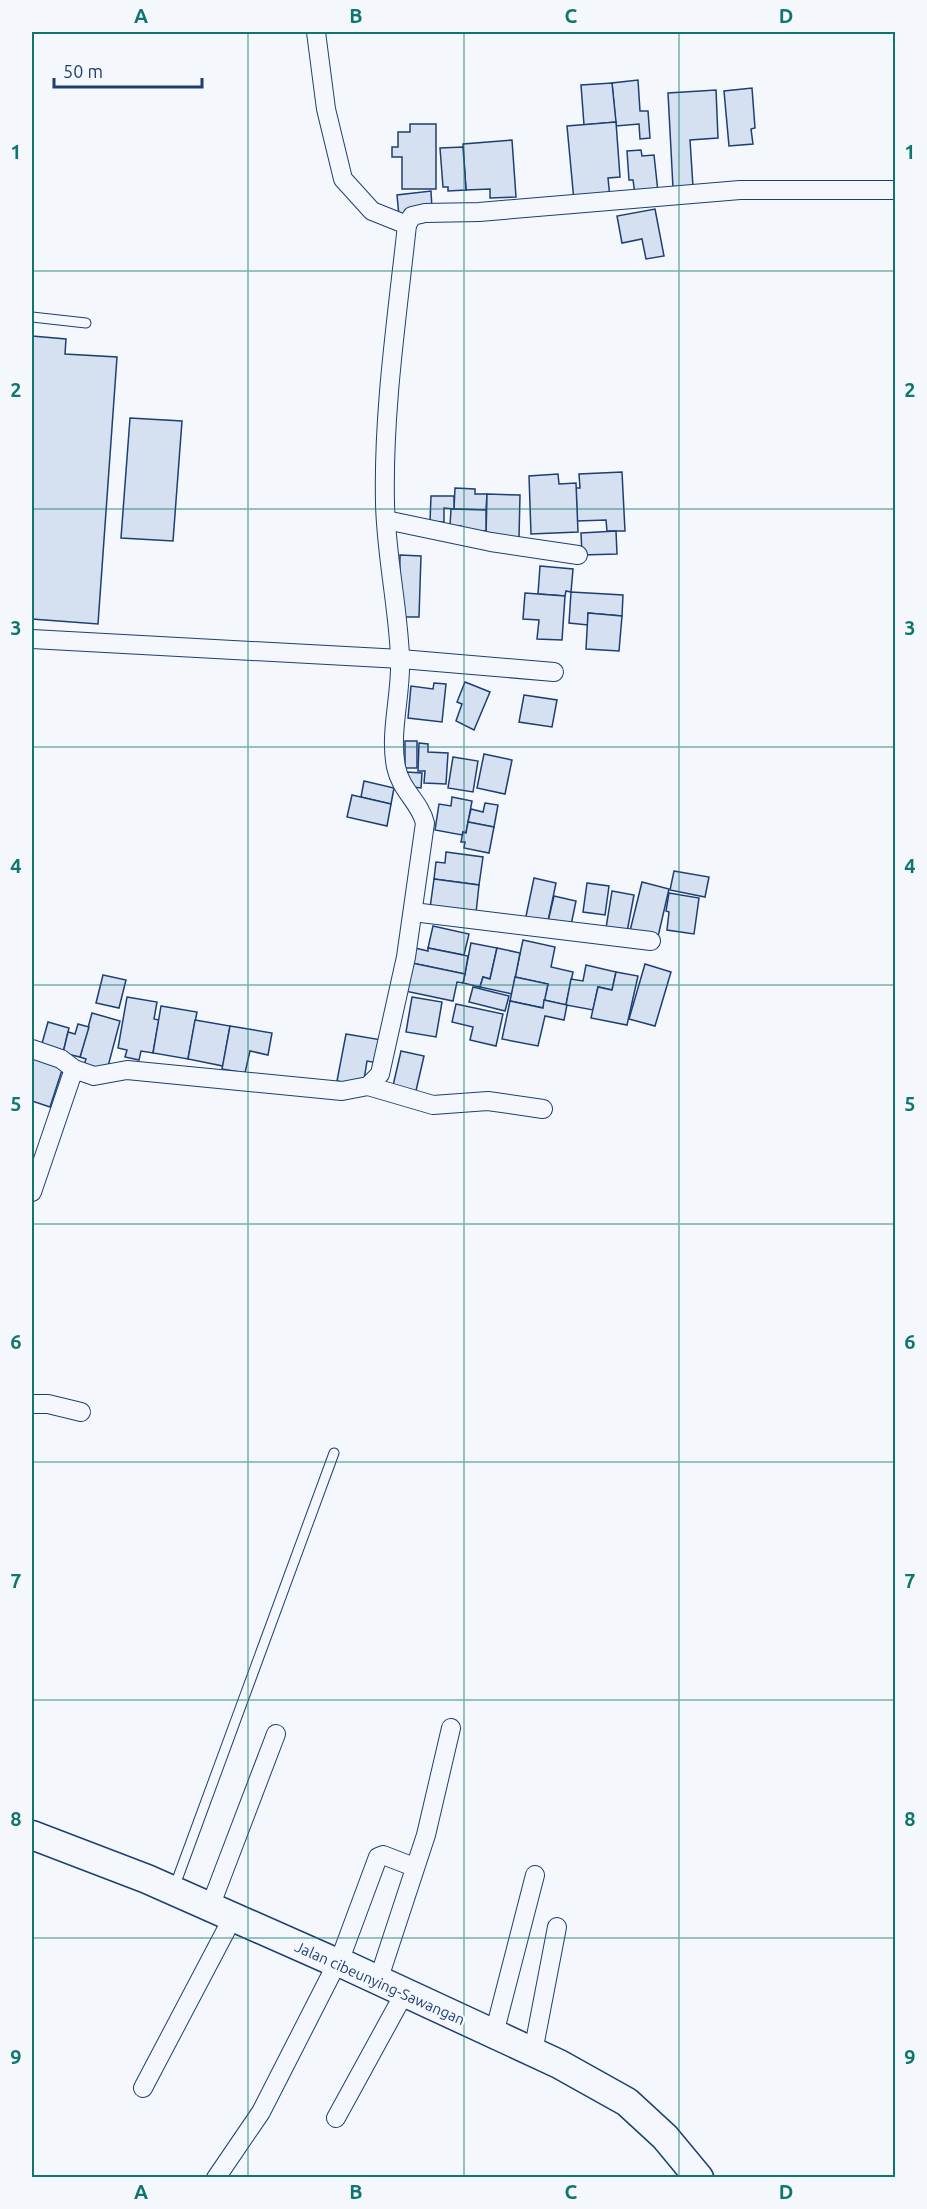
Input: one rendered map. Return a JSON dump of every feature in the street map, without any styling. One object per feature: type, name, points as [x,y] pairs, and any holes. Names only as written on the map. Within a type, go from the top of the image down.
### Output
[{"type":"main road","name":"Jalan cibeunying-Sawangan","points":[[32,1835],[173,1891],[378,1980],[559,2064],[627,2102],[665,2137],[699,2178]]},
{"type":"street","points":[[316,32],[326,109],[343,179],[372,211],[407,225]]},
{"type":"street","points":[[368,1086],[380,1074],[384,1060],[413,912],[425,823],[400,781],[396,764],[395,731],[401,659],[386,520],[387,415],[407,225],[412,216],[425,213],[479,212],[740,190],[896,190]]},
{"type":"street","points":[[386,520],[491,542],[578,555]]},
{"type":"street","points":[[32,639],[401,659],[554,672]]},
{"type":"street","points":[[413,912],[651,942]]},
{"type":"street","points":[[32,1049],[62,1059],[74,1069],[94,1076],[128,1070],[342,1091],[368,1086],[433,1105],[488,1101],[543,1109]]},
{"type":"street","points":[[32,1192],[74,1069]]},
{"type":"street","points":[[32,1404],[48,1404],[81,1412]]},
{"type":"street","points":[[378,1980],[426,1835],[451,1728]]},
{"type":"street","points":[[142,2088],[221,1912],[276,1734]]},
{"type":"street","points":[[216,2178],[261,2112],[338,1963],[378,1857],[383,1855],[414,1867]]},
{"type":"street","points":[[495,2034],[535,1875]]},
{"type":"street","points":[[533,2052],[557,1927]]},
{"type":"street","points":[[336,2118],[405,1992]]},
{"type":"lane","points":[[32,317],[86,323]]},
{"type":"lane","points":[[173,1891],[334,1453]]},
{"type":"building","points":[[638,80],[640,111],[648,111],[650,138],[640,139],[639,124],[616,126],[612,83]]},
{"type":"building","points":[[612,83],[616,122],[584,125],[581,85]]},
{"type":"building","points":[[752,88],[755,128],[751,129],[753,144],[729,146],[724,91]]},
{"type":"building","points":[[716,90],[718,138],[690,140],[693,187],[673,188],[668,93]]},
{"type":"building","points":[[616,122],[620,177],[608,178],[610,198],[574,201],[567,126]]},
{"type":"building","points":[[410,124],[436,124],[436,189],[402,189],[402,157],[392,157],[392,147],[398,147],[398,132],[410,132]]},
{"type":"building","points":[[512,140],[516,197],[490,198],[490,189],[466,190],[463,144]]},
{"type":"building","points":[[463,147],[466,190],[448,191],[448,187],[443,187],[440,148]]},
{"type":"building","points":[[641,150],[642,156],[654,155],[658,192],[635,194],[633,180],[629,180],[627,151]]},
{"type":"building","points":[[431,191],[432,209],[399,216],[397,195]]},
{"type":"building","points":[[655,209],[664,256],[646,259],[642,239],[622,243],[617,216]]},
{"type":"building","points":[[32,336],[66,339],[65,354],[117,357],[98,624],[32,619]]},
{"type":"building","points":[[130,418],[182,421],[173,541],[121,538]]},
{"type":"building","points":[[622,472],[625,531],[607,531],[606,520],[577,521],[576,488],[580,488],[579,474]]},
{"type":"building","points":[[558,474],[559,484],[576,483],[578,532],[531,534],[529,476]]},
{"type":"building","points":[[455,488],[475,489],[475,494],[487,494],[486,510],[454,509]]},
{"type":"building","points":[[487,494],[520,495],[519,538],[486,537]]},
{"type":"building","points":[[431,496],[454,496],[454,509],[444,508],[444,522],[430,522]]},
{"type":"building","points":[[451,509],[486,510],[486,531],[482,531],[482,534],[461,534],[461,526],[450,526]]},
{"type":"building","points":[[616,531],[617,554],[582,555],[581,533]]},
{"type":"building","points":[[400,555],[421,556],[419,617],[399,617]]},
{"type":"building","points":[[540,566],[573,569],[571,592],[566,591],[565,596],[538,594]]},
{"type":"building","points":[[571,592],[623,595],[622,616],[588,613],[588,625],[569,623]]},
{"type":"building","points":[[525,593],[565,596],[562,640],[537,639],[539,620],[523,619]]},
{"type":"building","points":[[588,613],[622,616],[619,651],[586,649]]},
{"type":"building","points":[[465,682],[490,692],[474,730],[456,721],[462,704],[457,702]]},
{"type":"building","points":[[434,683],[446,684],[442,722],[408,718],[411,686],[433,689]]},
{"type":"building","points":[[524,695],[557,700],[552,727],[519,722]]},
{"type":"building","points":[[405,741],[417,741],[417,768],[405,768]]},
{"type":"building","points":[[419,743],[428,744],[428,752],[448,753],[446,784],[424,783],[425,771],[418,771]]},
{"type":"building","points":[[484,754],[512,760],[505,794],[477,788]]},
{"type":"building","points":[[453,757],[478,761],[473,792],[448,788]]},
{"type":"building","points":[[406,772],[422,773],[421,788],[405,786]]},
{"type":"building","points":[[364,781],[394,788],[391,804],[361,797]]},
{"type":"building","points":[[352,795],[391,804],[387,826],[347,817]]},
{"type":"building","points":[[452,797],[472,801],[466,833],[463,832],[462,835],[435,830],[439,804],[451,806]]},
{"type":"building","points":[[485,803],[498,805],[494,827],[468,822],[471,809],[483,812]]},
{"type":"building","points":[[468,822],[494,827],[489,853],[464,848],[465,842],[461,842]]},
{"type":"building","points":[[446,852],[483,857],[479,885],[434,879],[436,862],[445,863]]},
{"type":"building","points":[[674,871],[709,877],[705,897],[670,890]]},
{"type":"building","points":[[534,878],[556,883],[547,926],[525,921]]},
{"type":"building","points":[[434,879],[479,885],[476,913],[430,908]]},
{"type":"building","points":[[642,882],[669,889],[657,941],[629,935]]},
{"type":"building","points":[[587,883],[609,886],[605,915],[583,912]]},
{"type":"building","points":[[612,891],[634,895],[627,932],[606,928]]},
{"type":"building","points":[[669,893],[699,898],[694,934],[667,930],[669,912],[666,911]]},
{"type":"building","points":[[554,896],[576,901],[570,930],[547,926]]},
{"type":"building","points":[[433,926],[469,934],[464,955],[428,948]]},
{"type":"building","points":[[523,940],[555,947],[551,967],[573,972],[566,1005],[544,1000],[548,984],[515,977]]},
{"type":"building","points":[[471,943],[497,948],[490,979],[483,977],[480,987],[463,983]]},
{"type":"building","points":[[415,948],[428,951],[428,948],[468,956],[465,974],[412,963]]},
{"type":"building","points":[[497,948],[520,953],[512,994],[480,987],[483,977],[490,979]]},
{"type":"building","points":[[412,963],[465,974],[463,983],[457,982],[453,1001],[405,991]]},
{"type":"building","points":[[645,964],[671,972],[655,1026],[629,1019]]},
{"type":"building","points":[[586,965],[616,972],[612,990],[598,987],[593,1010],[566,1005],[571,979],[583,981]]},
{"type":"building","points":[[616,972],[638,976],[627,1025],[591,1018],[598,987],[612,990]]},
{"type":"building","points":[[103,975],[126,980],[119,1008],[96,1003]]},
{"type":"building","points":[[515,977],[548,984],[543,1008],[510,1001]]},
{"type":"building","points":[[473,987],[509,996],[505,1011],[469,1002]]},
{"type":"building","points":[[127,997],[157,1002],[154,1019],[159,1020],[153,1053],[141,1051],[139,1060],[125,1057],[127,1050],[118,1048]]},
{"type":"building","points":[[412,997],[442,1002],[436,1037],[406,1032]]},
{"type":"building","points":[[544,1000],[567,1005],[564,1020],[545,1016],[538,1046],[502,1039],[510,1001],[543,1008]]},
{"type":"building","points":[[456,1004],[503,1014],[496,1046],[470,1040],[473,1027],[452,1022]]},
{"type":"building","points":[[161,1006],[197,1012],[188,1059],[153,1053]]},
{"type":"building","points":[[92,1013],[120,1021],[106,1074],[83,1068],[86,1059],[80,1057]]},
{"type":"building","points":[[195,1020],[230,1026],[223,1066],[188,1059]]},
{"type":"building","points":[[48,1022],[69,1028],[63,1053],[41,1047]]},
{"type":"building","points":[[78,1024],[89,1027],[80,1057],[63,1053],[68,1032],[75,1034]]},
{"type":"building","points":[[230,1026],[272,1033],[268,1055],[250,1051],[245,1073],[222,1069]]},
{"type":"building","points":[[346,1034],[382,1040],[378,1063],[367,1061],[363,1086],[337,1081]]},
{"type":"building","points":[[401,1051],[424,1056],[415,1095],[392,1090]]},
{"type":"building","points":[[32,1053],[64,1064],[50,1107],[32,1101]]}]
